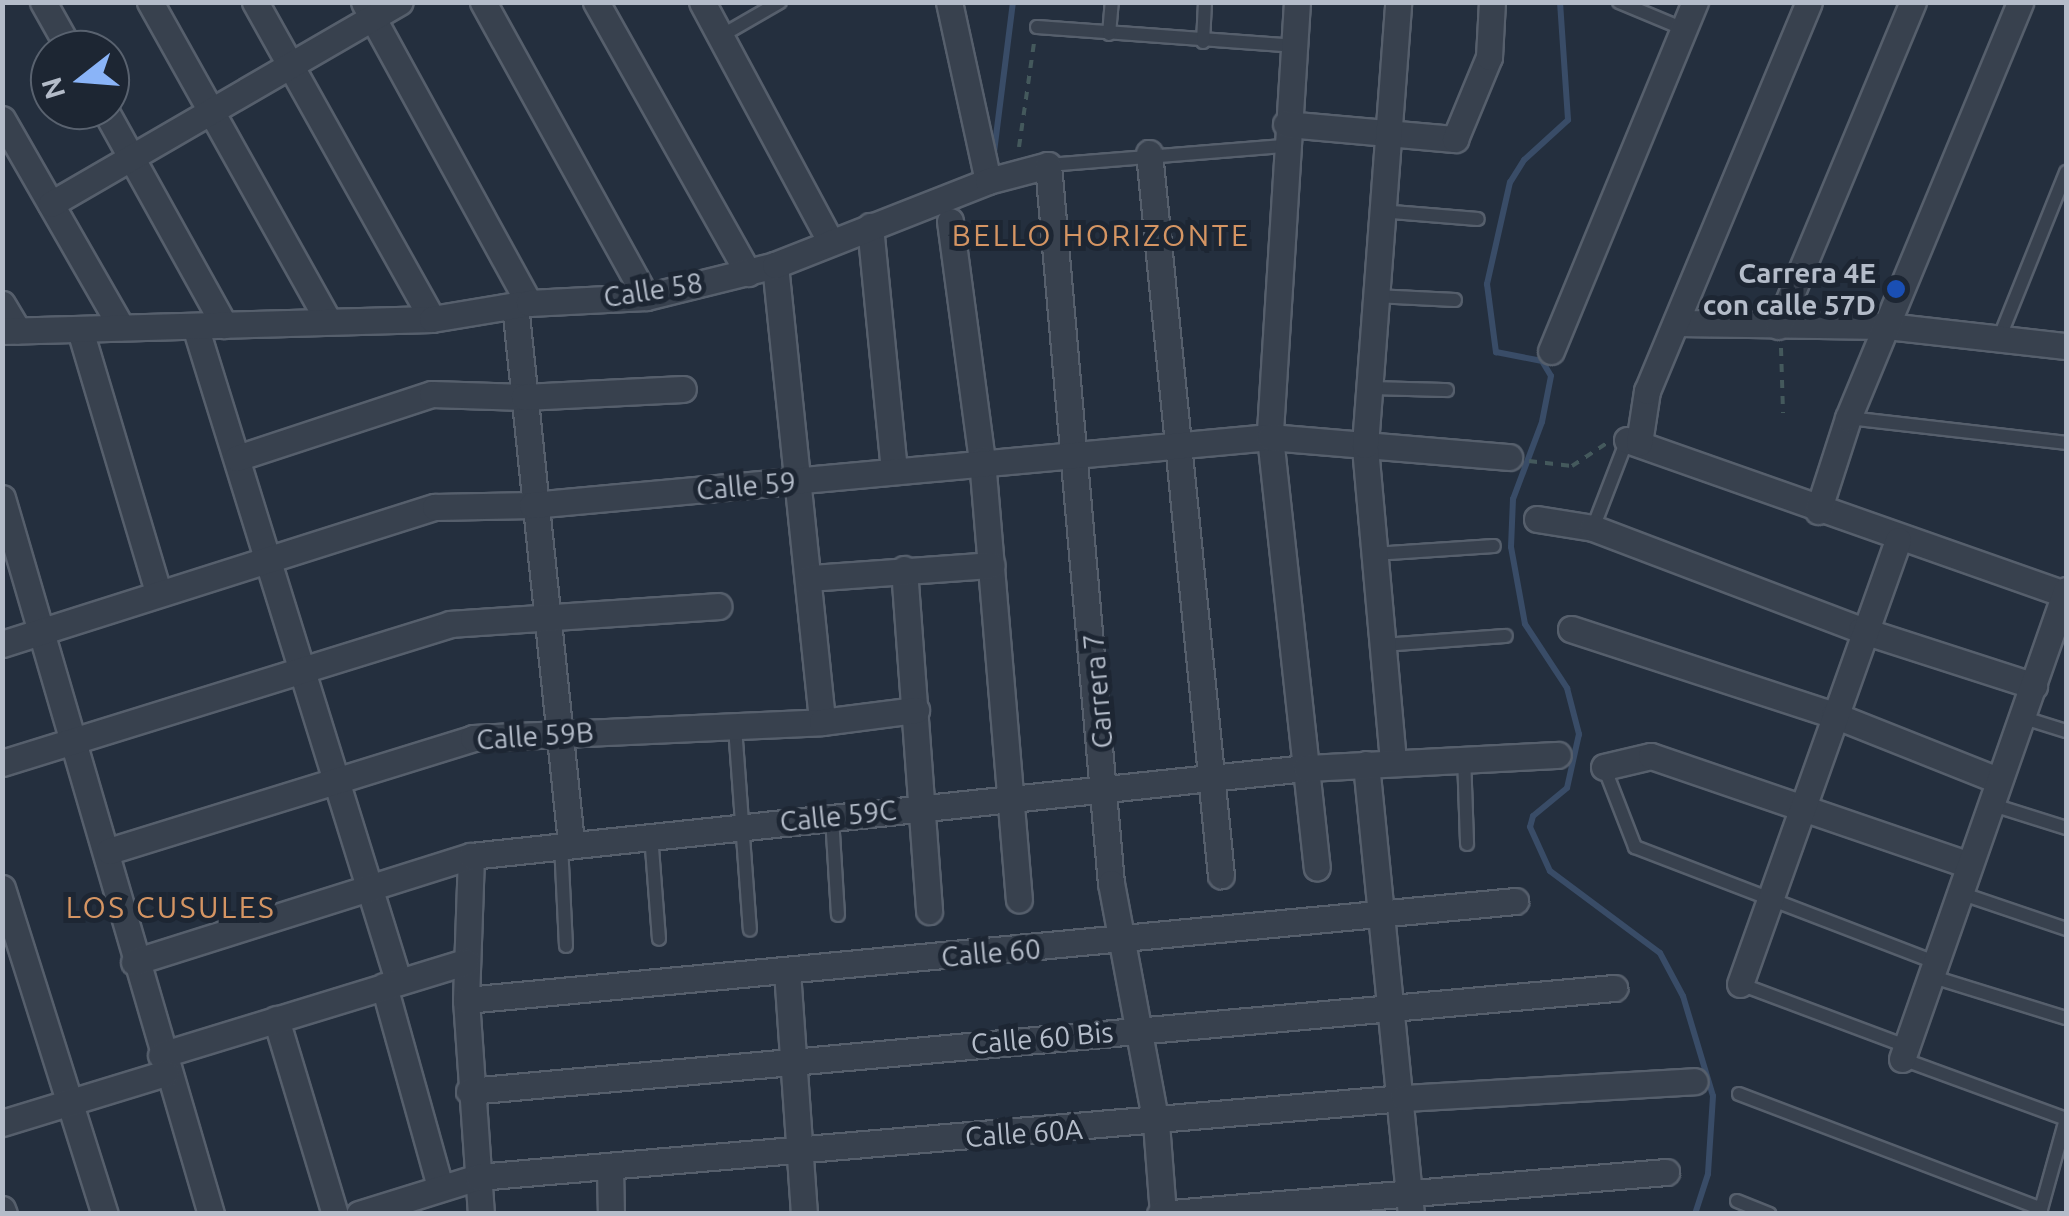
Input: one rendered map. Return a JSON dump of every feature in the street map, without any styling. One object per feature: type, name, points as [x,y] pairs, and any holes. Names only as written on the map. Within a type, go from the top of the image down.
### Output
[{"type":"street","points":[[43,2],[59,30]]},
{"type":"street","points":[[150,2],[327,319]]},
{"type":"street","points":[[255,2],[432,320]]},
{"type":"street","points":[[51,204],[211,108],[290,67],[368,10],[400,2]]},
{"type":"street","points":[[483,2],[646,297]]},
{"type":"street","points":[[596,2],[748,272]]},
{"type":"street","points":[[702,2],[830,241]]},
{"type":"street","points":[[949,2],[988,180]]},
{"type":"street","points":[[1296,2],[1285,135],[1270,437],[1318,866]]},
{"type":"street","points":[[1393,761],[1365,446],[1398,2]]},
{"type":"street","points":[[1285,135],[1386,129],[1455,139],[1489,57],[1492,2]]},
{"type":"street","points":[[1551,351],[1695,2]]},
{"type":"street","points":[[1808,2],[1679,323],[1647,392],[1633,441],[1898,540],[2066,592],[2059,638],[2034,686],[1992,792],[1904,1053]]},
{"type":"street","points":[[1778,326],[1913,2]]},
{"type":"street","points":[[1818,511],[1848,418],[2020,2]]},
{"type":"street","points":[[368,10],[522,304],[532,506],[558,732],[566,843]]},
{"type":"street","points":[[2,119],[121,327]]},
{"type":"street","points":[[117,130],[224,325]]},
{"type":"street","points":[[1149,153],[1221,875]]},
{"type":"street","name":"Calle 58","points":[[10,331],[327,319],[432,320],[522,304],[646,297],[775,265],[988,180],[1035,168]]},
{"type":"street","name":"Carrera 7","points":[[1035,168],[1077,452],[1120,943],[1156,1123],[1162,1213]]},
{"type":"street","points":[[950,221],[982,460],[1019,899]]},
{"type":"street","points":[[870,226],[894,470]]},
{"type":"street","points":[[775,265],[822,722]]},
{"type":"street","points":[[2,304],[10,331]]},
{"type":"street","points":[[1679,323],[1887,326],[2066,346]]},
{"type":"street","points":[[195,326],[374,892],[391,983],[440,1187]]},
{"type":"street","points":[[80,330],[158,591]]},
{"type":"street","points":[[237,458],[432,394],[524,397],[684,389]]},
{"type":"street","name":"Calle 59","points":[[2,644],[158,591],[435,507],[532,506],[982,460],[1270,437],[1510,458]]},
{"type":"street","points":[[2,498],[46,630],[110,852],[134,962],[211,1214]]},
{"type":"street","points":[[1537,519],[1593,528],[1861,630],[2034,686]]},
{"type":"street","points":[[1740,984],[1861,630],[1898,540]]},
{"type":"street","points":[[810,578],[992,566]]},
{"type":"street","points":[[904,569],[929,910]]},
{"type":"street","points":[[2,763],[78,744],[450,624],[545,622],[718,606]]},
{"type":"street","points":[[1570,629],[1834,714],[1992,792]]},
{"type":"street","name":"Calle 59B","points":[[110,852],[473,738],[822,722],[916,710]]},
{"type":"street","name":"Calle 59C","points":[[134,962],[374,892],[471,856],[1008,796],[1306,768],[1464,756],[1558,755]]},
{"type":"street","points":[[1604,767],[1651,756],[1966,864]]},
{"type":"street","points":[[1366,764],[1395,1010],[1411,1204]]},
{"type":"street","points":[[471,856],[466,1000],[469,1091],[481,1214]]},
{"type":"street","points":[[2,888],[105,1214]]},
{"type":"street","name":"Calle 60","points":[[466,1000],[1120,943],[1515,901]]},
{"type":"street","points":[[2,1123],[70,1102],[276,1018],[466,962]]},
{"type":"street","points":[[786,971],[804,1214]]},
{"type":"street","name":"Calle 60 Bis","points":[[469,1091],[1614,988]]},
{"type":"street","points":[[276,1018],[336,1214]]},
{"type":"street","name":"Calle 60A","points":[[358,1214],[478,1177],[1156,1123],[1404,1098],[1695,1081]]},
{"type":"street","points":[[610,1168],[611,1214]]},
{"type":"street","points":[[1162,1213],[1411,1204],[1666,1172]]},
{"type":"lane","points":[[722,36],[780,2]]},
{"type":"lane","points":[[1109,34],[1112,2]]},
{"type":"lane","points":[[1203,42],[1205,2]]},
{"type":"lane","points":[[1619,2],[1684,30]]},
{"type":"lane","points":[[1037,27],[1293,46]]},
{"type":"lane","name":"Calle 58","points":[[1035,168],[1285,135]]},
{"type":"lane","points":[[1999,338],[2066,172]]},
{"type":"lane","points":[[1380,211],[1478,219]]},
{"type":"lane","points":[[1375,296],[1455,300]]},
{"type":"lane","points":[[1369,388],[1448,390]]},
{"type":"lane","points":[[1848,418],[2066,443]]},
{"type":"lane","points":[[1593,528],[1633,441]]},
{"type":"lane","points":[[1374,554],[1494,546]]},
{"type":"lane","points":[[1382,645],[1506,636]]},
{"type":"lane","points":[[2022,716],[2066,731]]},
{"type":"lane","points":[[735,727],[750,929]]},
{"type":"lane","points":[[1464,756],[1467,844]]},
{"type":"lane","points":[[1604,767],[1635,847],[1767,897],[1930,968],[2066,1018]]},
{"type":"lane","points":[[1992,792],[2066,828]]},
{"type":"lane","points":[[832,817],[838,915]]},
{"type":"lane","points":[[651,835],[659,940]]},
{"type":"lane","points":[[566,843],[566,946]]},
{"type":"lane","points":[[1957,892],[2066,930]]},
{"type":"lane","points":[[1739,1094],[2040,1211],[2066,1119],[1740,984]]},
{"type":"lane","points":[[1737,1201],[1769,1214]]},
{"type":"path","points":[[1035,168],[1018,139],[1037,27]]},
{"type":"path","points":[[1778,326],[1783,413]]},
{"type":"path","points":[[1510,458],[1572,466],[1600,446],[1633,441]]},
{"type":"waterway","points":[[993,160],[1013,2]]},
{"type":"waterway","points":[[1560,2],[1568,120],[1524,160],[1510,182],[1487,284],[1496,352],[1542,361],[1551,376],[1542,422],[1513,499],[1511,547],[1525,624],[1567,688],[1579,734],[1567,788],[1533,816],[1530,827],[1550,871],[1660,953],[1683,996],[1713,1096],[1708,1174],[1695,1214]]},
{"type":"place","name":"Carrera 4E con calle 57D","points":[[1896,289]]},
{"type":"district","name":"BELLO HORIZONTE","points":[[1101,235]]},
{"type":"district","name":"LOS CUSULES","points":[[171,907]]}]
